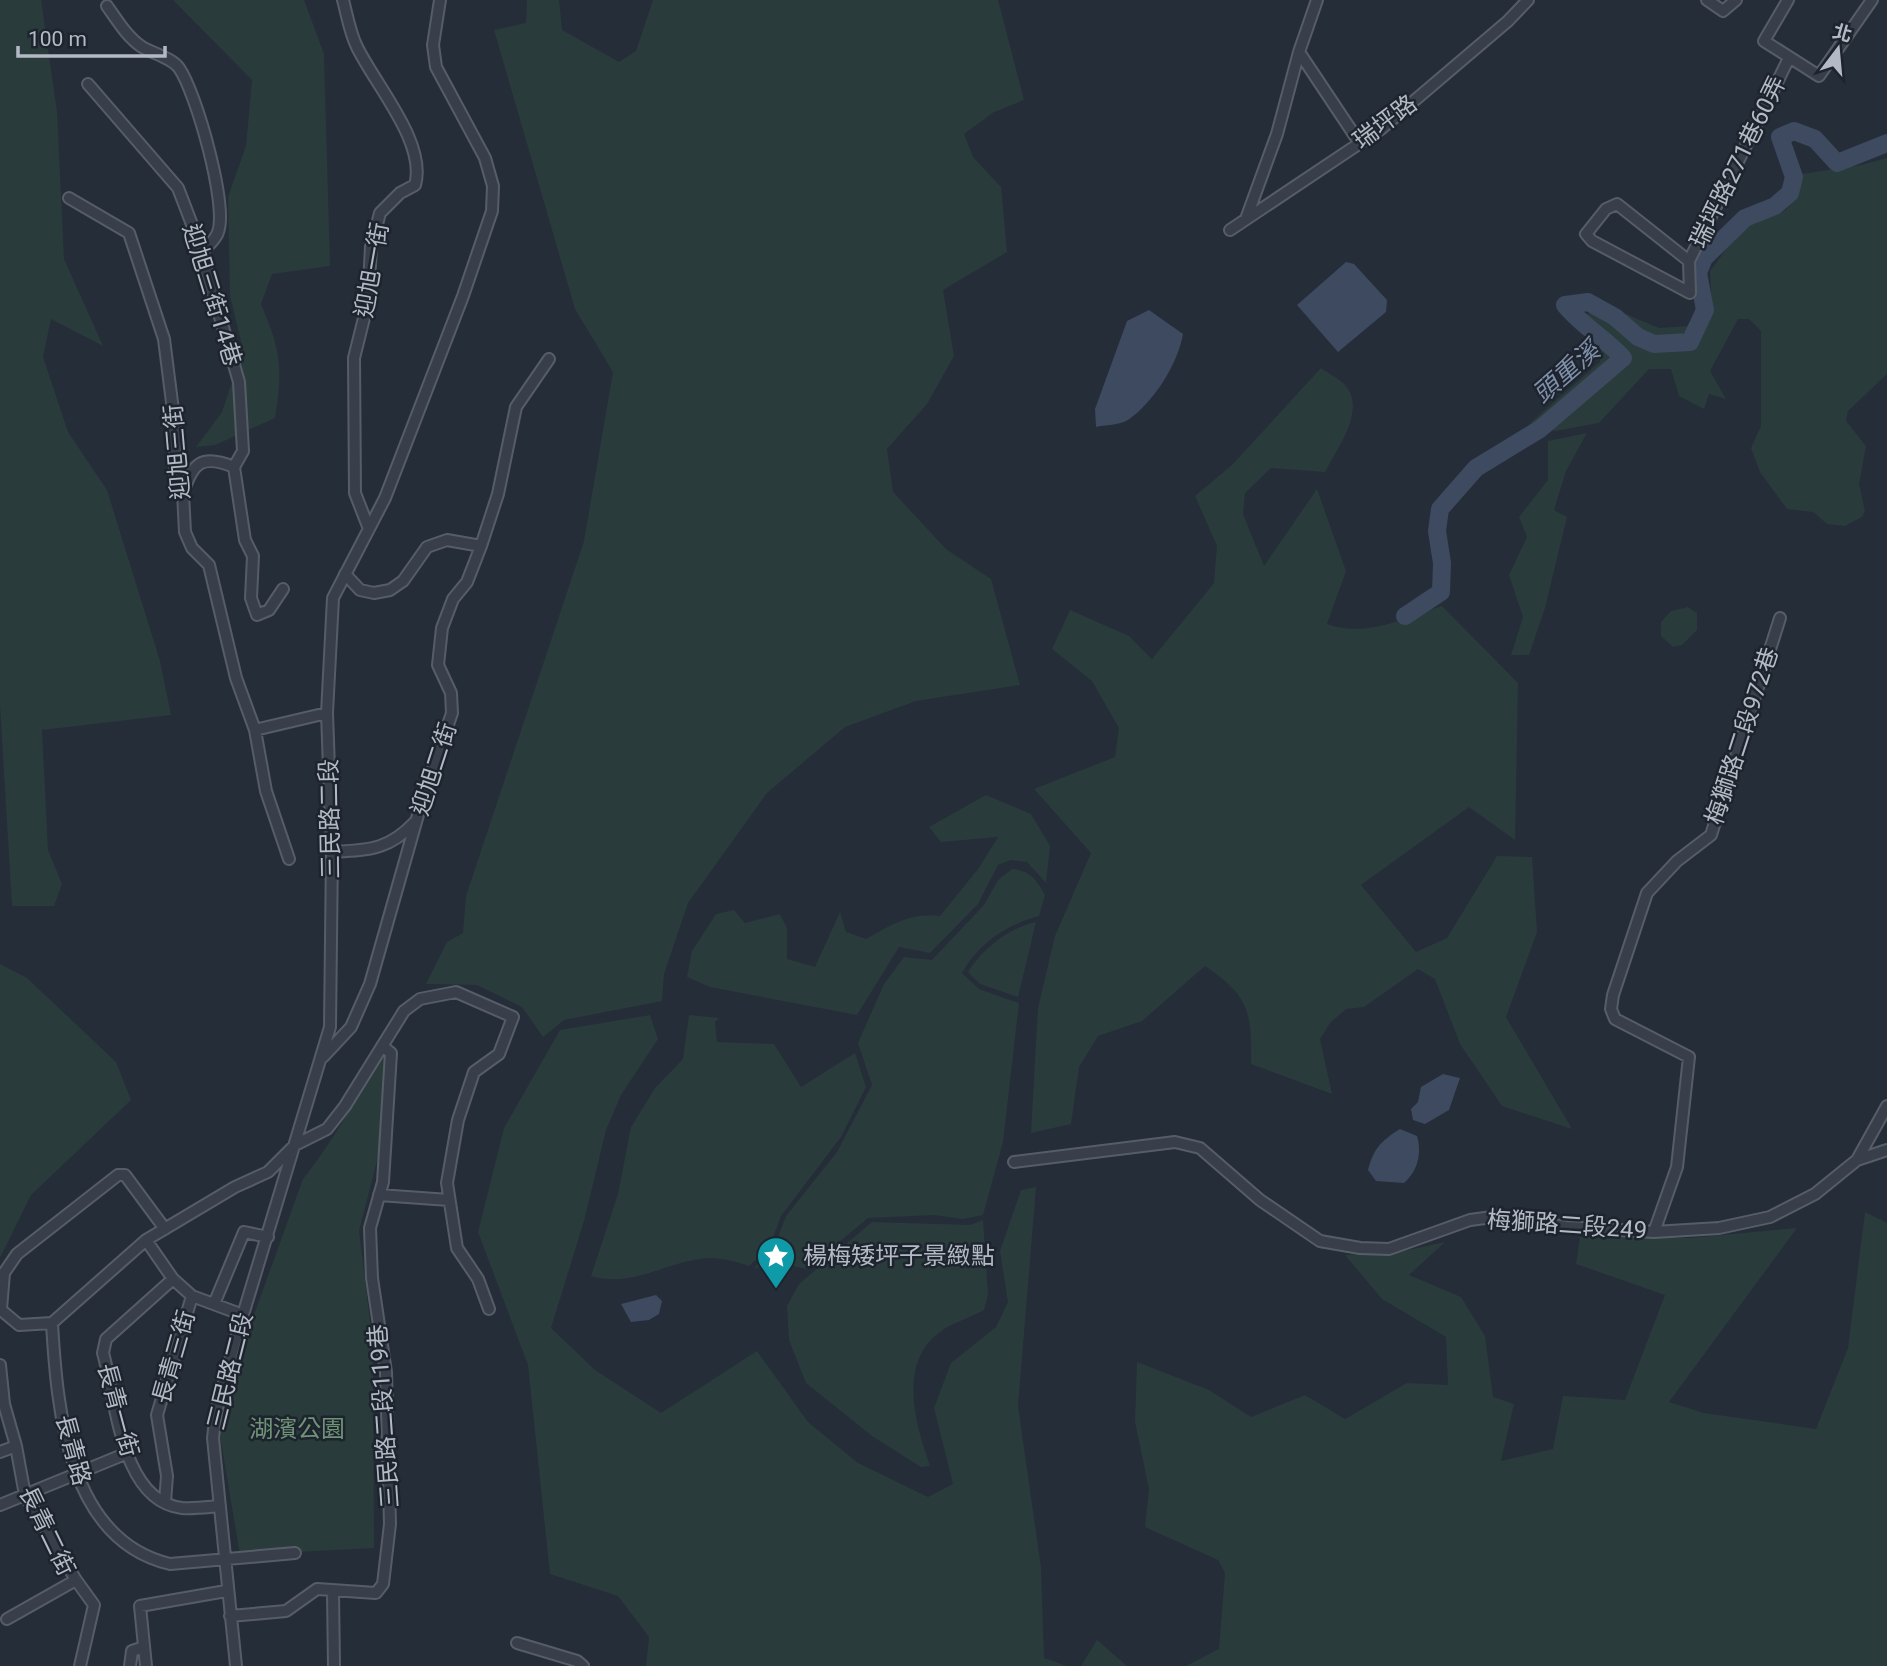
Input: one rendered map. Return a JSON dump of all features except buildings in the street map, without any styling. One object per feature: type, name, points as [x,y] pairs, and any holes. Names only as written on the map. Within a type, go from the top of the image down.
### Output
[{"type":"street","name":"迎旭一街","points":[[342,0],[356,44],[409,134],[419,172],[415,185],[400,192],[380,214],[371,247],[368,302],[354,358],[355,493],[369,529]]},
{"type":"street","name":"三民路二段","points":[[236,1666],[226,1591],[213,1438],[216,1412],[243,1315],[330,1027],[332,852],[327,713],[333,598],[395,472],[492,211],[493,186],[485,158],[436,67],[433,45],[440,0]]},
{"type":"street","points":[[1247,219],[1317,0]]},
{"type":"street","name":"瑞坪路","points":[[1230,230],[1392,120],[1528,0]]},
{"type":"street","points":[[1707,0],[1723,11],[1736,0]]},
{"type":"street","name":"瑞坪路271巷60弄","points":[[1689,261],[1617,204],[1606,209],[1586,234],[1592,241],[1690,293],[1689,261],[1789,58],[1764,41],[1765,34],[1788,0]]},
{"type":"street","points":[[1789,58],[1819,76],[1872,0]]},
{"type":"street","points":[[107,6],[139,45],[178,66],[199,113],[207,152],[216,175],[221,210],[218,234],[201,253]]},
{"type":"street","points":[[1299,52],[1359,142]]},
{"type":"street","name":"迎旭三街14巷","points":[[88,84],[178,188],[201,253],[239,382],[243,451],[234,467]]},
{"type":"street","name":"迎旭三街","points":[[69,198],[129,233],[164,339],[175,426],[175,474],[183,494],[185,531],[192,548],[209,565],[236,678],[255,730],[266,791],[289,859]]},
{"type":"street","name":"迎旭二街","points":[[321,1059],[351,1027],[370,984],[417,820],[452,713],[451,693],[438,665],[442,628],[453,599],[467,582],[481,546],[498,494],[516,407],[549,359]]},
{"type":"street","points":[[183,494],[190,473],[199,463],[217,460],[234,467],[245,540],[253,556],[251,598],[257,615],[269,610],[283,589]]},
{"type":"street","points":[[345,575],[360,590],[374,593],[390,590],[403,581],[428,547],[447,540],[481,546]]},
{"type":"street","name":"梅獅路二段972巷","points":[[1654,1232],[1677,1167],[1689,1057],[1675,1047],[1615,1019],[1611,1009],[1613,995],[1647,892],[1677,861],[1711,835],[1780,618]]},
{"type":"street","points":[[255,730],[327,713]]},
{"type":"street","points":[[332,852],[388,844],[398,840],[417,820]]},
{"type":"street","points":[[166,1229],[133,1184],[125,1175],[118,1175],[17,1254],[4,1273],[0,1309],[19,1325],[52,1323],[146,1240],[166,1229],[235,1186],[268,1172],[295,1145],[327,1129],[345,1106],[404,1011],[420,999],[456,992],[513,1017],[499,1054],[474,1072],[451,1154],[449,1200],[457,1248],[478,1279],[489,1309]]},
{"type":"street","name":"三民路二段119巷","points":[[230,1616],[286,1611],[317,1589],[376,1593],[383,1584],[390,1524],[386,1373],[372,1279],[370,1228],[379,1195],[391,1053],[382,1046]]},
{"type":"street","points":[[1857,1160],[1887,1106]]},
{"type":"street","name":"梅獅路二段249","points":[[1014,1163],[1175,1142],[1187,1144],[1200,1148],[1260,1200],[1320,1241],[1360,1248],[1389,1249],[1470,1220],[1500,1216],[1566,1227],[1654,1232],[1720,1228],[1770,1217],[1815,1194],[1857,1160],[1887,1150]]},
{"type":"street","points":[[379,1195],[449,1200]]},
{"type":"street","points":[[214,1304],[244,1232],[268,1237]]},
{"type":"street","points":[[146,1240],[173,1279],[192,1296],[243,1315]]},
{"type":"street","name":"長青一街","points":[[165,1502],[143,1483],[125,1454],[103,1353],[106,1339],[173,1279]]},
{"type":"street","name":"長青三街","points":[[165,1502],[167,1476],[157,1415],[192,1296]]},
{"type":"street","name":"長青路","points":[[52,1323],[55,1388],[76,1474],[88,1502],[126,1545],[150,1559],[170,1564],[295,1553]]},
{"type":"street","name":"長青二街","points":[[0,1366],[2,1397],[16,1446],[24,1494],[76,1580],[7,1619]]},
{"type":"street","points":[[0,1452],[16,1446]]},
{"type":"street","points":[[0,1505],[125,1454]]},
{"type":"street","points":[[165,1502],[181,1508],[220,1506]]},
{"type":"street","points":[[76,1580],[94,1605],[80,1666]]},
{"type":"street","points":[[145,1664],[140,1606],[226,1591]]},
{"type":"street","points":[[333,1592],[334,1666]]},
{"type":"street","points":[[517,1643],[577,1661],[583,1666]]},
{"type":"street","points":[[130,1666],[132,1651],[144,1647]]},
{"type":"green space","points":[[0,0],[41,0],[57,112],[64,259],[103,346],[51,319],[43,357],[68,432],[107,490],[160,661],[171,715],[42,730],[48,850],[62,884],[54,906],[12,906],[0,705]]},
{"type":"green space","points":[[173,0],[304,0],[324,54],[330,266],[272,274],[261,304],[273,335],[278,360],[279,385],[275,418],[215,445],[196,447],[222,412],[243,349],[230,296],[228,197],[246,146],[252,80]]},
{"type":"green space","points":[[527,0],[559,0],[562,30],[619,62],[636,51],[653,0],[998,0],[1024,100],[994,112],[964,134],[973,157],[1001,187],[1007,252],[943,290],[954,356],[927,404],[887,449],[893,492],[946,549],[991,579],[1020,685],[916,701],[845,727],[767,793],[688,903],[664,974],[662,1001],[564,1020],[543,1037],[522,1007],[477,985],[426,984],[447,942],[463,933],[466,896],[584,541],[613,372],[575,309],[494,30],[526,23]]},
{"type":"green space","points":[[1887,158],[1887,374],[1848,411],[1846,421],[1866,446],[1859,484],[1865,511],[1862,517],[1845,526],[1827,524],[1813,512],[1787,509],[1760,472],[1751,448],[1761,426],[1761,331],[1749,319],[1738,319],[1710,371],[1726,399],[1709,394],[1704,409],[1679,396],[1671,369],[1649,369],[1599,423],[1555,431],[1530,423],[1600,362],[1601,351],[1583,314],[1621,312],[1659,328],[1706,325],[1712,306],[1710,271],[1742,231],[1786,210],[1792,203],[1802,174]]},
{"type":"green space","points":[[1321,368],[1342,382],[1351,394],[1352,416],[1343,440],[1325,472],[1271,468],[1245,493],[1243,514],[1264,566],[1317,489],[1346,571],[1327,624],[1342,628],[1371,628],[1442,606],[1518,683],[1515,840],[1469,807],[1361,885],[1416,952],[1447,938],[1497,856],[1532,857],[1537,932],[1506,1017],[1572,1129],[1502,1106],[1460,1044],[1435,979],[1418,969],[1364,1007],[1346,1009],[1330,1023],[1320,1039],[1332,1094],[1251,1064],[1250,1031],[1245,1006],[1231,987],[1205,966],[1142,1021],[1098,1036],[1079,1067],[1071,1124],[1031,1133],[1038,1008],[1055,936],[1091,853],[1034,789],[1115,757],[1119,728],[1092,681],[1052,649],[1070,610],[1129,636],[1152,659],[1214,583],[1217,546],[1195,496],[1232,465]]},
{"type":"green space","points":[[1587,433],[1566,471],[1554,510],[1567,517],[1545,608],[1529,655],[1511,655],[1523,617],[1509,575],[1527,537],[1519,517],[1548,480],[1548,441]]},
{"type":"green space","points":[[1688,607],[1697,613],[1697,630],[1682,645],[1673,647],[1661,636],[1661,622],[1671,611]]},
{"type":"green space","points":[[986,795],[1031,814],[1050,846],[1046,883],[1027,862],[1011,860],[998,865],[978,904],[930,953],[899,947],[857,1015],[710,987],[687,977],[692,951],[716,914],[734,910],[745,923],[780,914],[787,928],[787,959],[815,967],[840,912],[846,932],[866,939],[910,918],[940,916],[978,869],[998,837],[941,842],[929,827]]},
{"type":"green space","points":[[1012,869],[1028,874],[1036,880],[1045,895],[1039,916],[1015,924],[994,937],[962,973],[979,989],[1019,1003],[1003,1142],[983,1215],[963,1219],[934,1215],[868,1218],[807,1269],[783,1264],[754,1268],[774,1248],[786,1216],[837,1152],[872,1085],[858,1043],[884,984],[904,957],[932,960],[984,905],[998,880]]},
{"type":"green space","points":[[1036,922],[1018,997],[980,984],[968,972],[981,955],[998,940],[1016,929]]},
{"type":"green space","points":[[0,964],[27,978],[116,1062],[131,1100],[31,1195],[0,1258]]},
{"type":"green space","points":[[650,1015],[658,1039],[621,1095],[606,1130],[584,1221],[551,1328],[595,1370],[661,1413],[757,1351],[808,1422],[858,1463],[928,1497],[953,1484],[934,1408],[951,1363],[996,1327],[1008,1302],[1000,1251],[1021,1190],[1036,1187],[1018,1406],[1041,1567],[1044,1658],[1067,1666],[646,1666],[649,1637],[618,1596],[550,1574],[528,1365],[478,1232],[504,1128],[560,1030]]},
{"type":"green space","points":[[689,1015],[719,1018],[715,1022],[717,1042],[774,1044],[801,1087],[855,1053],[866,1087],[841,1137],[781,1216],[770,1246],[749,1266],[711,1258],[622,1279],[591,1276],[618,1194],[631,1127],[655,1088],[683,1059]]},
{"type":"green space","name":"湖濱公園","points":[[386,1052],[378,1157],[359,1231],[373,1345],[374,1548],[240,1555],[217,1417],[303,1179]]},
{"type":"green space","points":[[1865,1212],[1887,1223],[1887,1666],[1186,1666],[1219,1649],[1225,1573],[1218,1560],[1145,1527],[1149,1489],[1135,1422],[1137,1362],[1209,1390],[1251,1417],[1305,1395],[1345,1419],[1407,1383],[1448,1385],[1446,1337],[1382,1299],[1345,1255],[1394,1253],[1445,1242],[1409,1275],[1461,1297],[1485,1336],[1493,1397],[1514,1404],[1501,1461],[1553,1449],[1563,1396],[1625,1400],[1665,1295],[1576,1264],[1580,1237],[1691,1238],[1797,1228],[1669,1402],[1704,1413],[1816,1429],[1848,1348]]},
{"type":"green space","points":[[983,1220],[988,1295],[984,1310],[944,1329],[929,1342],[919,1357],[913,1393],[919,1431],[930,1466],[921,1467],[872,1436],[806,1383],[789,1340],[787,1306],[799,1284],[872,1222],[970,1225]]},
{"type":"green space","points":[[1097,1640],[1127,1666],[1081,1666]]},
{"type":"water","points":[[1346,262],[1354,264],[1387,300],[1386,312],[1338,352],[1297,305]]},
{"type":"water","points":[[1149,310],[1183,334],[1176,358],[1163,382],[1137,413],[1124,422],[1096,427],[1095,409],[1127,321]]},
{"type":"water","points":[[1443,1074],[1460,1078],[1449,1110],[1425,1124],[1413,1120],[1411,1109],[1418,1102],[1421,1087]]},
{"type":"water","points":[[1400,1129],[1417,1136],[1419,1155],[1416,1167],[1404,1183],[1376,1181],[1368,1170],[1373,1156],[1383,1141]]},
{"type":"water","points":[[656,1295],[662,1301],[659,1314],[649,1320],[631,1322],[621,1304]]},
{"type":"waterway","name":"頭重溪","points":[[1405,616],[1441,592],[1442,563],[1437,531],[1440,509],[1476,468],[1540,429],[1623,358],[1565,305],[1588,302],[1615,317],[1638,337],[1654,344],[1690,342],[1705,310],[1698,273],[1704,258],[1745,218],[1775,206],[1790,193],[1794,177],[1780,137],[1794,131],[1815,139],[1837,163],[1887,143]]},
{"type":"place","name":"楊梅矮坪子景緻點","points":[[776,1290]]}]
